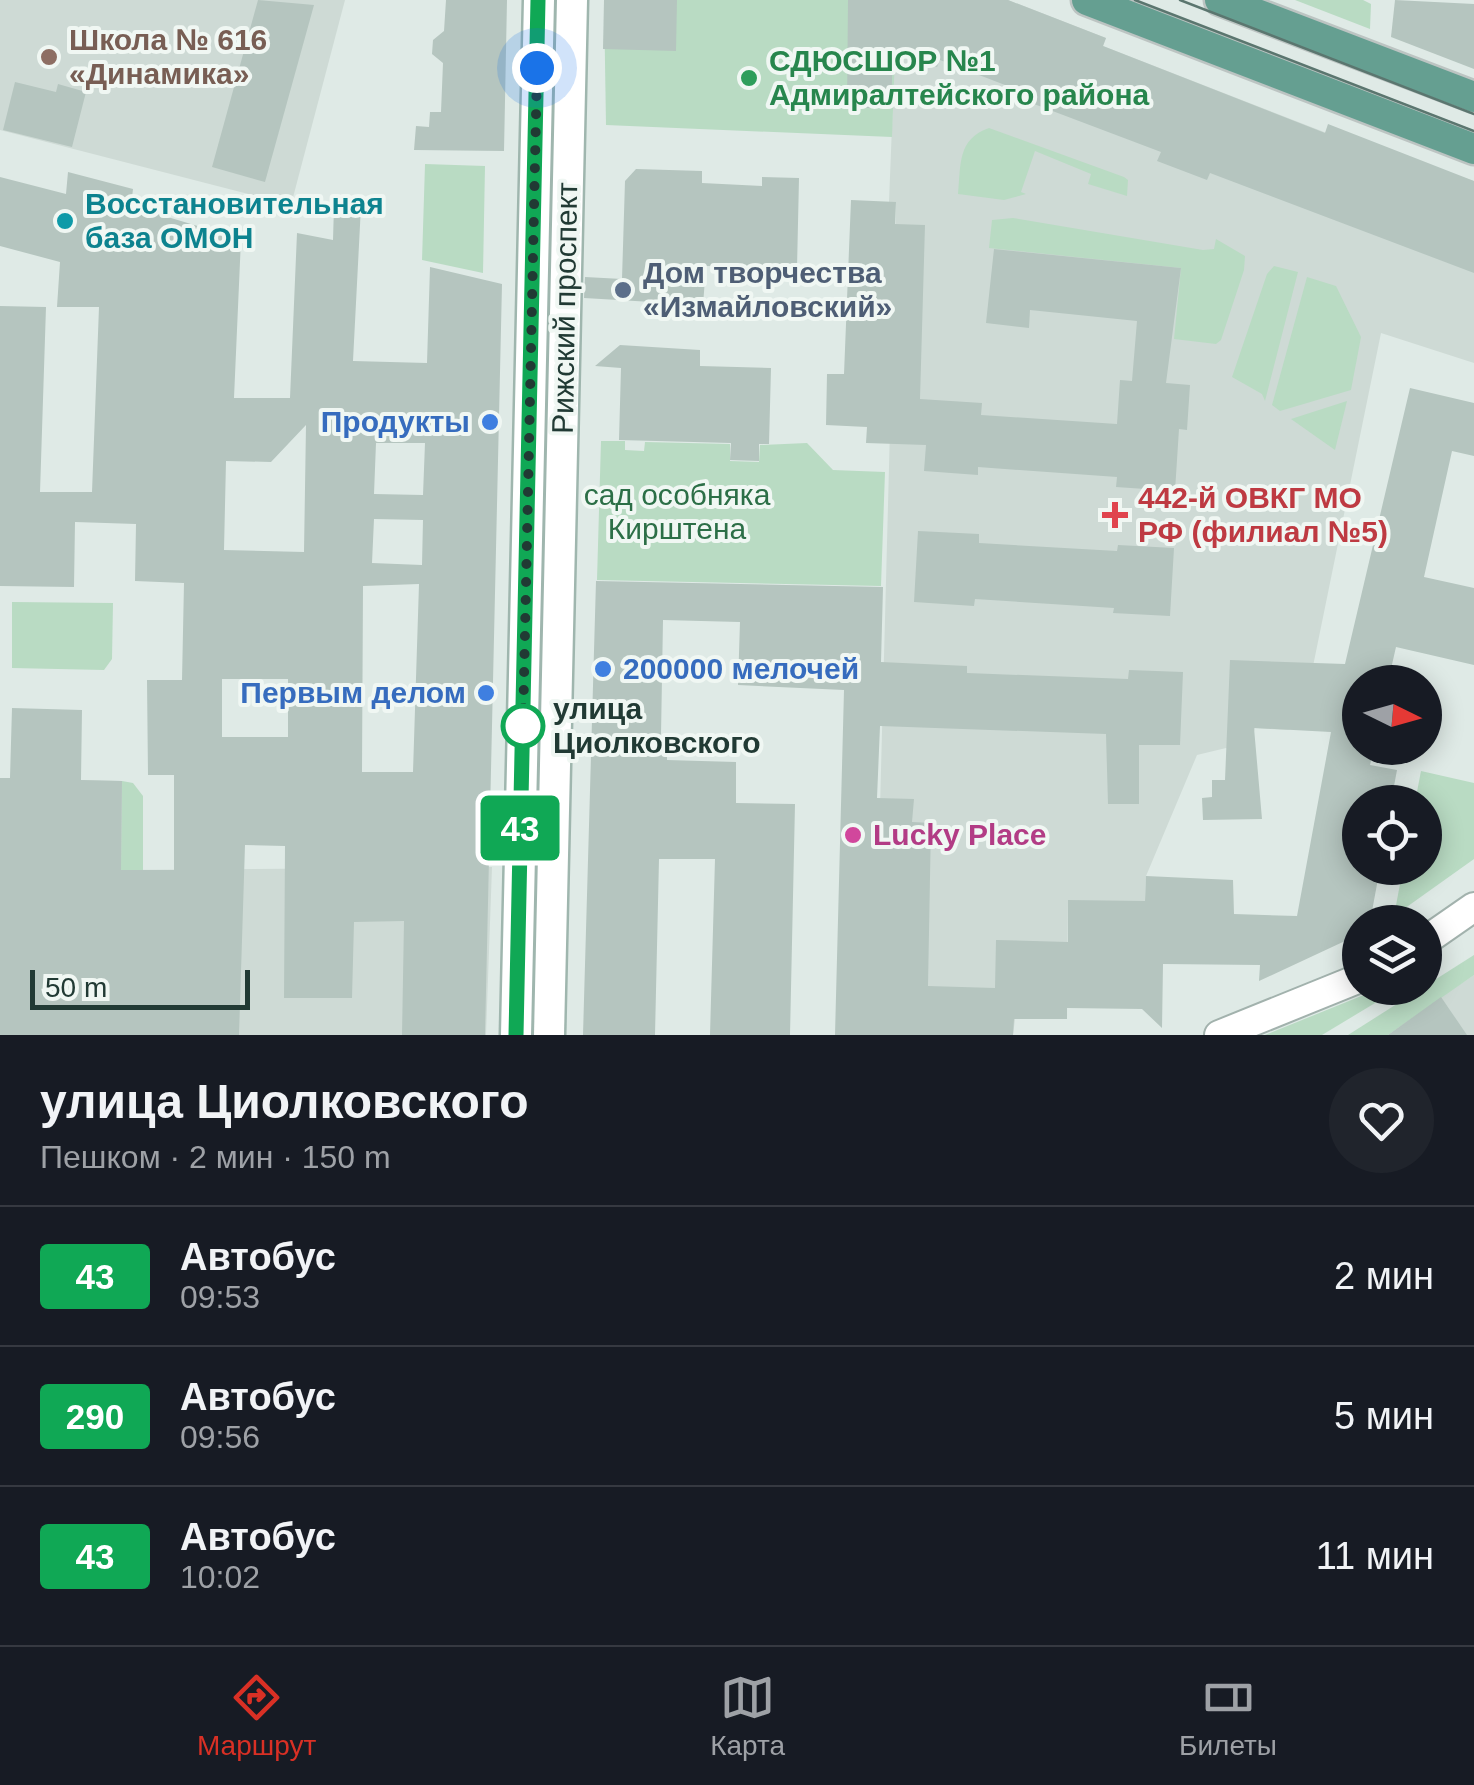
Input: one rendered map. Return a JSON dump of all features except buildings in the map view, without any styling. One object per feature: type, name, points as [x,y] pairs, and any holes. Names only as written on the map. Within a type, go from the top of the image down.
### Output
[{"type":"main road","name":"Рижский проспект","points":[[516,1035],[538,0]]},
{"type":"main road","name":"Рижский проспект","points":[[548,1035],[572,0]]},
{"type":"main road","points":[[1087,0],[1474,150]]},
{"type":"main road","points":[[1220,0],[1474,97]]},
{"type":"street","points":[[1442,929],[1474,907]]},
{"type":"street","points":[[1219,1035],[1342,985]]},
{"type":"shaded area","points":[[0,0],[345,0],[291,205],[0,130]]},
{"type":"shaded area","name":"442-й ОВКГ МО РФ (филиал №5)","points":[[897,0],[1008,0],[1106,38],[1103,46],[1324,132],[1474,181],[1474,363],[1381,333],[1301,725],[1288,730],[1255,728],[1249,750],[1226,748],[1197,755],[1146,876],[1145,901],[1068,901],[1067,1019],[1015,1019],[1013,1035],[874,1035],[896,203],[889,202]]},
{"type":"shaded area","points":[[0,778],[122,781],[122,870],[492,867],[486,1035],[0,1035]]},
{"type":"shaded area","points":[[1474,975],[1474,1035],[1388,1035],[1430,1005],[1442,1005],[1442,996]]},
{"type":"green space","name":"СДЮСШОР №1 Адмиралтейского района","points":[[604,0],[897,0],[892,137],[606,125]]},
{"type":"green space","points":[[1295,0],[1363,0],[1371,4],[1370,29]]},
{"type":"green space","points":[[989,128],[1124,177],[1128,180],[1127,196],[1088,184],[1091,174],[1035,151],[1021,192],[1026,194],[1004,200],[958,194],[966,146]]},
{"type":"green space","points":[[425,164],[485,166],[483,273],[422,260]]},
{"type":"green space","points":[[1013,218],[1203,250],[1214,249],[1216,239],[1245,256],[1221,340],[1216,344],[1174,339],[1181,268],[989,248],[992,220]]},
{"type":"green space","points":[[1274,266],[1298,272],[1265,401],[1262,394],[1232,377],[1267,274]]},
{"type":"green space","points":[[1307,277],[1336,286],[1361,337],[1351,390],[1280,411],[1272,405]]},
{"type":"green space","points":[[1347,401],[1335,450],[1291,419]]},
{"type":"green space","name":"сад особняка Кирштена","points":[[601,441],[625,441],[625,450],[644,451],[645,442],[730,444],[730,461],[759,462],[760,445],[807,443],[833,470],[885,472],[881,586],[597,580]]},
{"type":"green space","points":[[12,602],[113,603],[112,659],[104,670],[12,668]]},
{"type":"green space","points":[[1421,771],[1474,783],[1474,859],[1442,882],[1442,785],[1418,785]]},
{"type":"green space","points":[[122,781],[133,783],[143,796],[143,870],[121,870]]},
{"type":"green space","points":[[1400,885],[1438,885],[1409,905],[1396,905]]},
{"type":"green space","points":[[1474,955],[1474,975],[1442,997],[1442,975]]},
{"type":"green space","points":[[1342,1004],[1372,1005],[1322,1035],[1265,1035]]},
{"type":"green space","points":[[1395,1005],[1431,1005],[1388,1035],[1348,1035]]},
{"type":"tram line","points":[[1135,0],[1474,131]]},
{"type":"tram line","points":[[1180,0],[1474,114]]},
{"type":"bus line","name":"43","points":[[516,1035],[538,0]]},
{"type":"place","name":"Школа № 616 «Динамика»","points":[[49,57]]},
{"type":"place","name":"СДЮСШОР №1 Адмиралтейского района","points":[[749,78]]},
{"type":"place","name":"Восстановительная база ОМОН","points":[[65,221]]},
{"type":"place","name":"Дом творчества «Измайловский»","points":[[623,290]]},
{"type":"place","name":"Продукты","points":[[490,422]]},
{"type":"place","name":"442-й ОВКГ МО РФ (филиал №5)","points":[[1115,515]]},
{"type":"place","name":"200000 мелочей","points":[[603,669]]},
{"type":"place","name":"Первым делом","points":[[486,693]]},
{"type":"place","name":"улица Циолковского","points":[[523,726]]},
{"type":"place","name":"Lucky Place","points":[[853,835]]},
{"type":"route","points":[[523,726],[537,68]]}]
